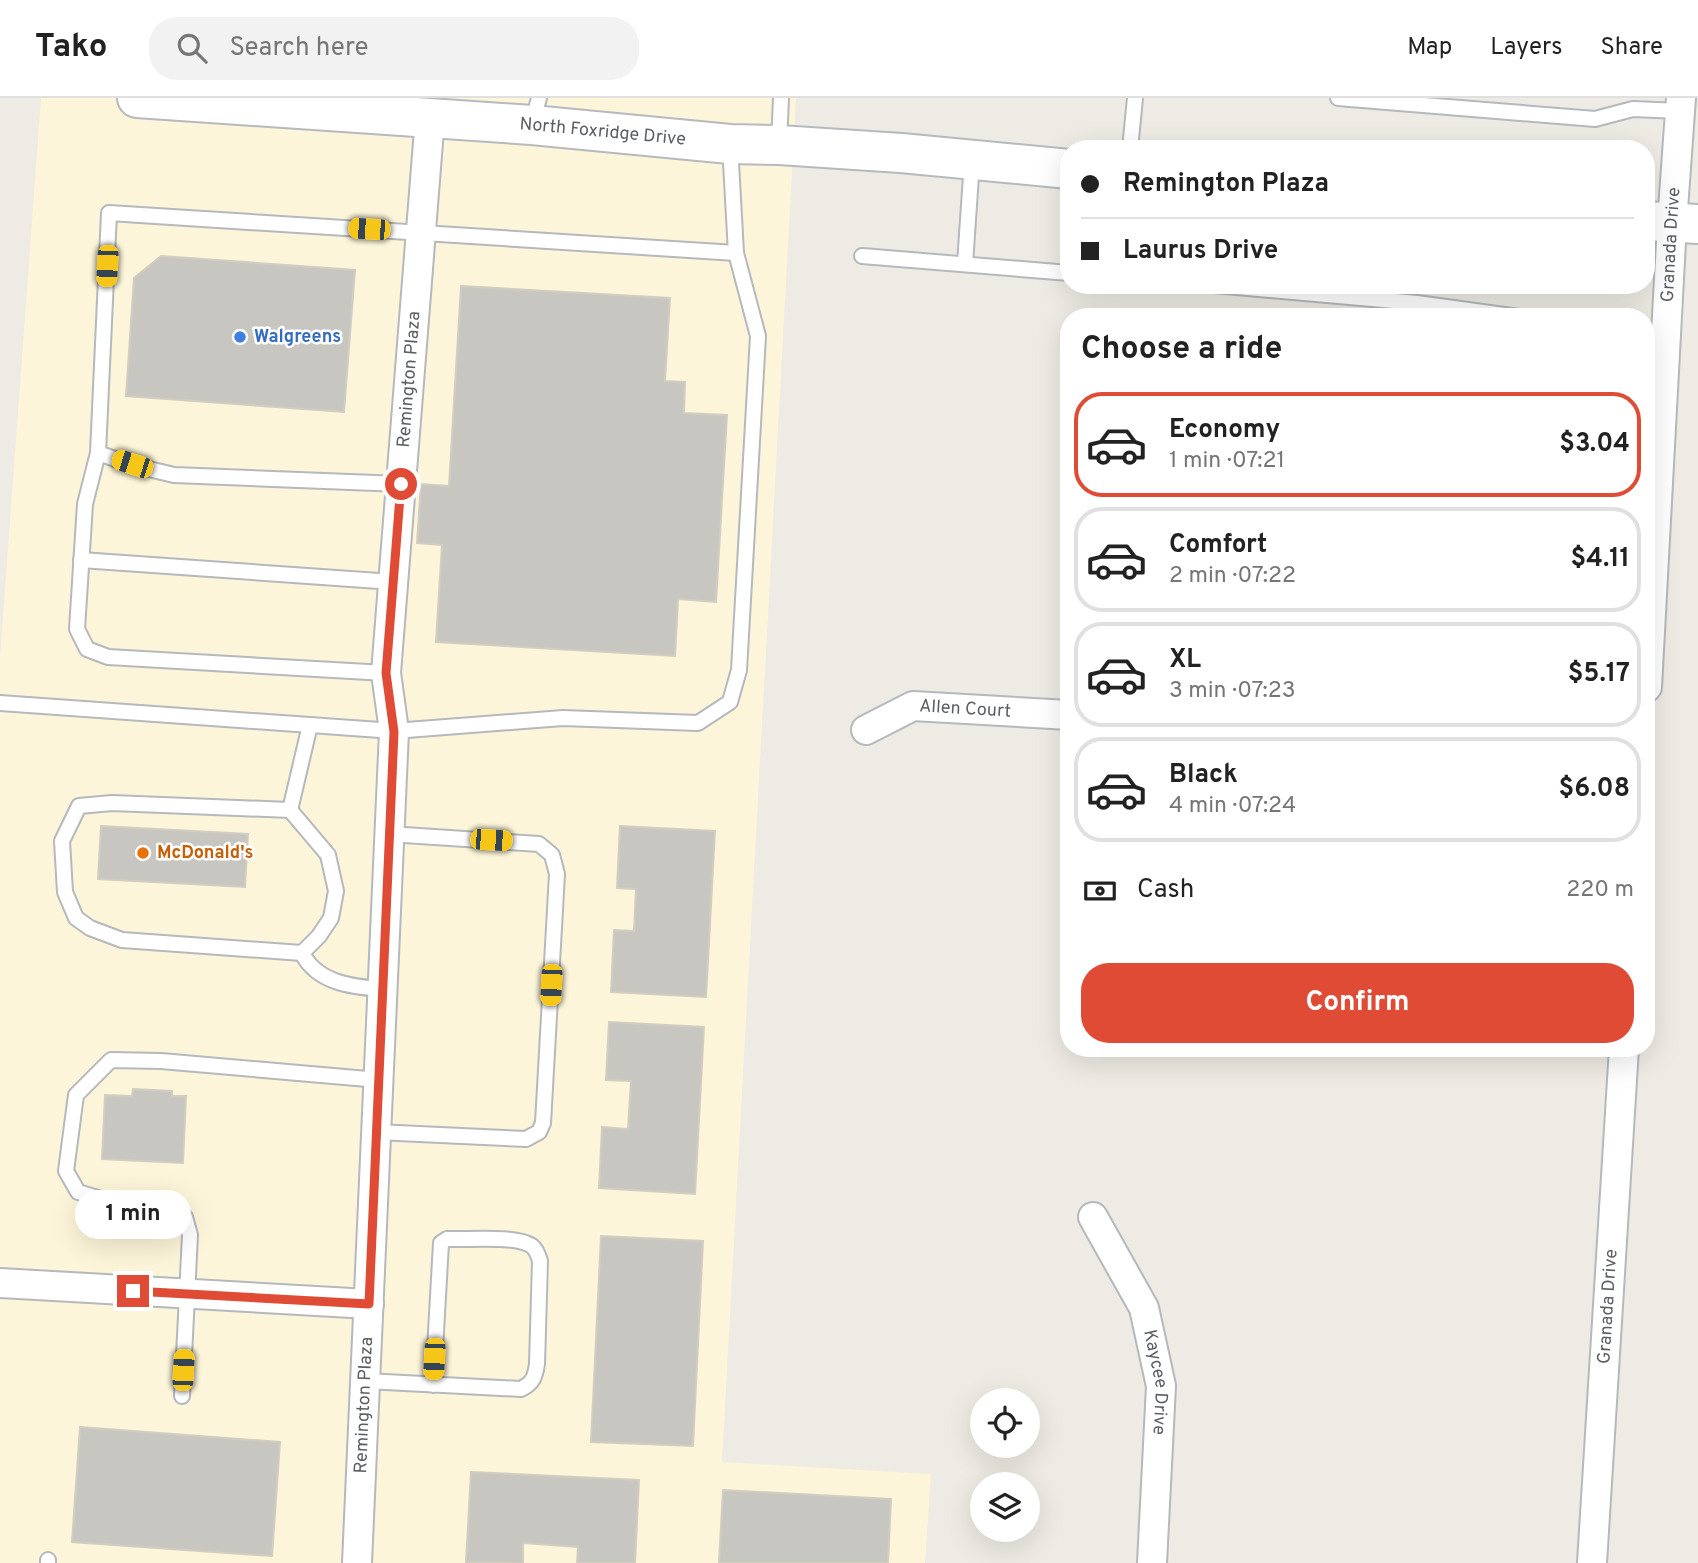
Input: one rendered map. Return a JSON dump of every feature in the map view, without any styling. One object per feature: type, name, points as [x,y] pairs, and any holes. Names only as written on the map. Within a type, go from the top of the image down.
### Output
[{"type":"street","name":"North Foxridge Drive","points":[[137,98],[305,103],[429,117],[536,111],[730,144],[779,145],[1060,168]]},
{"type":"street","name":"Granada Drive","points":[[1655,387],[1656,349],[1672,222],[1681,105]]},
{"type":"street","name":"Remington Plaza","points":[[358,1563],[394,732],[386,673],[429,117]]},
{"type":"street","name":"Allen Court","points":[[866,730],[913,706],[1060,714]]},
{"type":"street","name":"Granada Drive","points":[[1592,1563],[1624,1057]]},
{"type":"street","name":"Kaycee Drive","points":[[1093,1217],[1143,1308],[1161,1386],[1152,1563]]},
{"type":"street","points":[[0,1283],[369,1304]]},
{"type":"lane","points":[[779,145],[781,98]]},
{"type":"lane","points":[[1131,140],[1135,98]]},
{"type":"lane","points":[[1338,98],[1595,119],[1615,116],[1633,109],[1681,105]]},
{"type":"lane","points":[[0,703],[394,732],[563,718],[698,723],[730,702],[739,670],[758,336],[736,253],[730,144]]},
{"type":"lane","points":[[965,264],[972,160]]},
{"type":"lane","points":[[386,673],[108,657],[87,649],[77,629],[85,504],[98,453],[109,213],[736,253]]},
{"type":"lane","points":[[862,256],[1060,272]]},
{"type":"lane","points":[[1316,294],[1453,308]]},
{"type":"lane","points":[[98,453],[174,475],[401,484]]},
{"type":"lane","points":[[81,560],[393,582]]},
{"type":"lane","points":[[290,810],[310,725]]},
{"type":"lane","points":[[112,803],[290,810],[328,855],[336,891],[331,918],[319,936],[302,953],[122,940],[90,928],[76,918],[65,892],[62,841],[79,806],[112,803]]},
{"type":"lane","points":[[376,1132],[526,1139],[539,1132],[543,1122],[555,930],[557,874],[552,855],[539,844],[389,834]]},
{"type":"lane","points":[[302,953],[309,966],[332,980],[359,988],[383,989]]},
{"type":"lane","points":[[182,1396],[190,1236],[185,1217],[177,1210],[111,1202],[78,1192],[66,1171],[76,1095],[111,1060],[160,1061],[379,1080]]},
{"type":"lane","points":[[366,1381],[433,1385],[521,1389],[528,1385],[534,1378],[537,1364],[540,1261],[536,1250],[529,1244],[516,1241],[447,1239],[441,1243],[433,1385]]},
{"type":"shaded area","points":[[41,98],[796,98],[722,1462],[931,1474],[925,1563],[0,1563],[0,658]]},
{"type":"building","name":"Walgreens","points":[[161,256],[355,270],[344,412],[126,396],[134,278]]},
{"type":"building","points":[[461,286],[670,298],[665,381],[685,382],[684,413],[727,415],[716,602],[678,599],[675,656],[436,642],[442,545],[417,543],[421,484],[449,486]]},
{"type":"building","points":[[101,826],[248,834],[245,887],[98,879]]},
{"type":"building","points":[[620,826],[715,831],[706,997],[611,992],[614,930],[634,931],[636,889],[617,888]]},
{"type":"building","points":[[609,1022],[704,1027],[695,1194],[599,1188],[602,1127],[628,1129],[631,1081],[606,1080]]},
{"type":"building","points":[[133,1089],[172,1091],[172,1096],[186,1096],[183,1163],[102,1159],[105,1095],[132,1096]]},
{"type":"building","points":[[601,1236],[703,1241],[693,1446],[591,1442]]},
{"type":"building","points":[[80,1427],[280,1442],[272,1556],[72,1542]]},
{"type":"building","points":[[471,1472],[639,1480],[635,1563],[577,1563],[578,1547],[523,1543],[523,1563],[466,1562]]},
{"type":"building","points":[[723,1490],[891,1499],[888,1563],[719,1563]]},
{"type":"place","name":"Walgreens","points":[[240,337]]},
{"type":"place","name":"McDonald's","points":[[143,853]]},
{"type":"route","points":[[133,1291],[369,1304],[394,732],[386,673],[401,484]]}]
